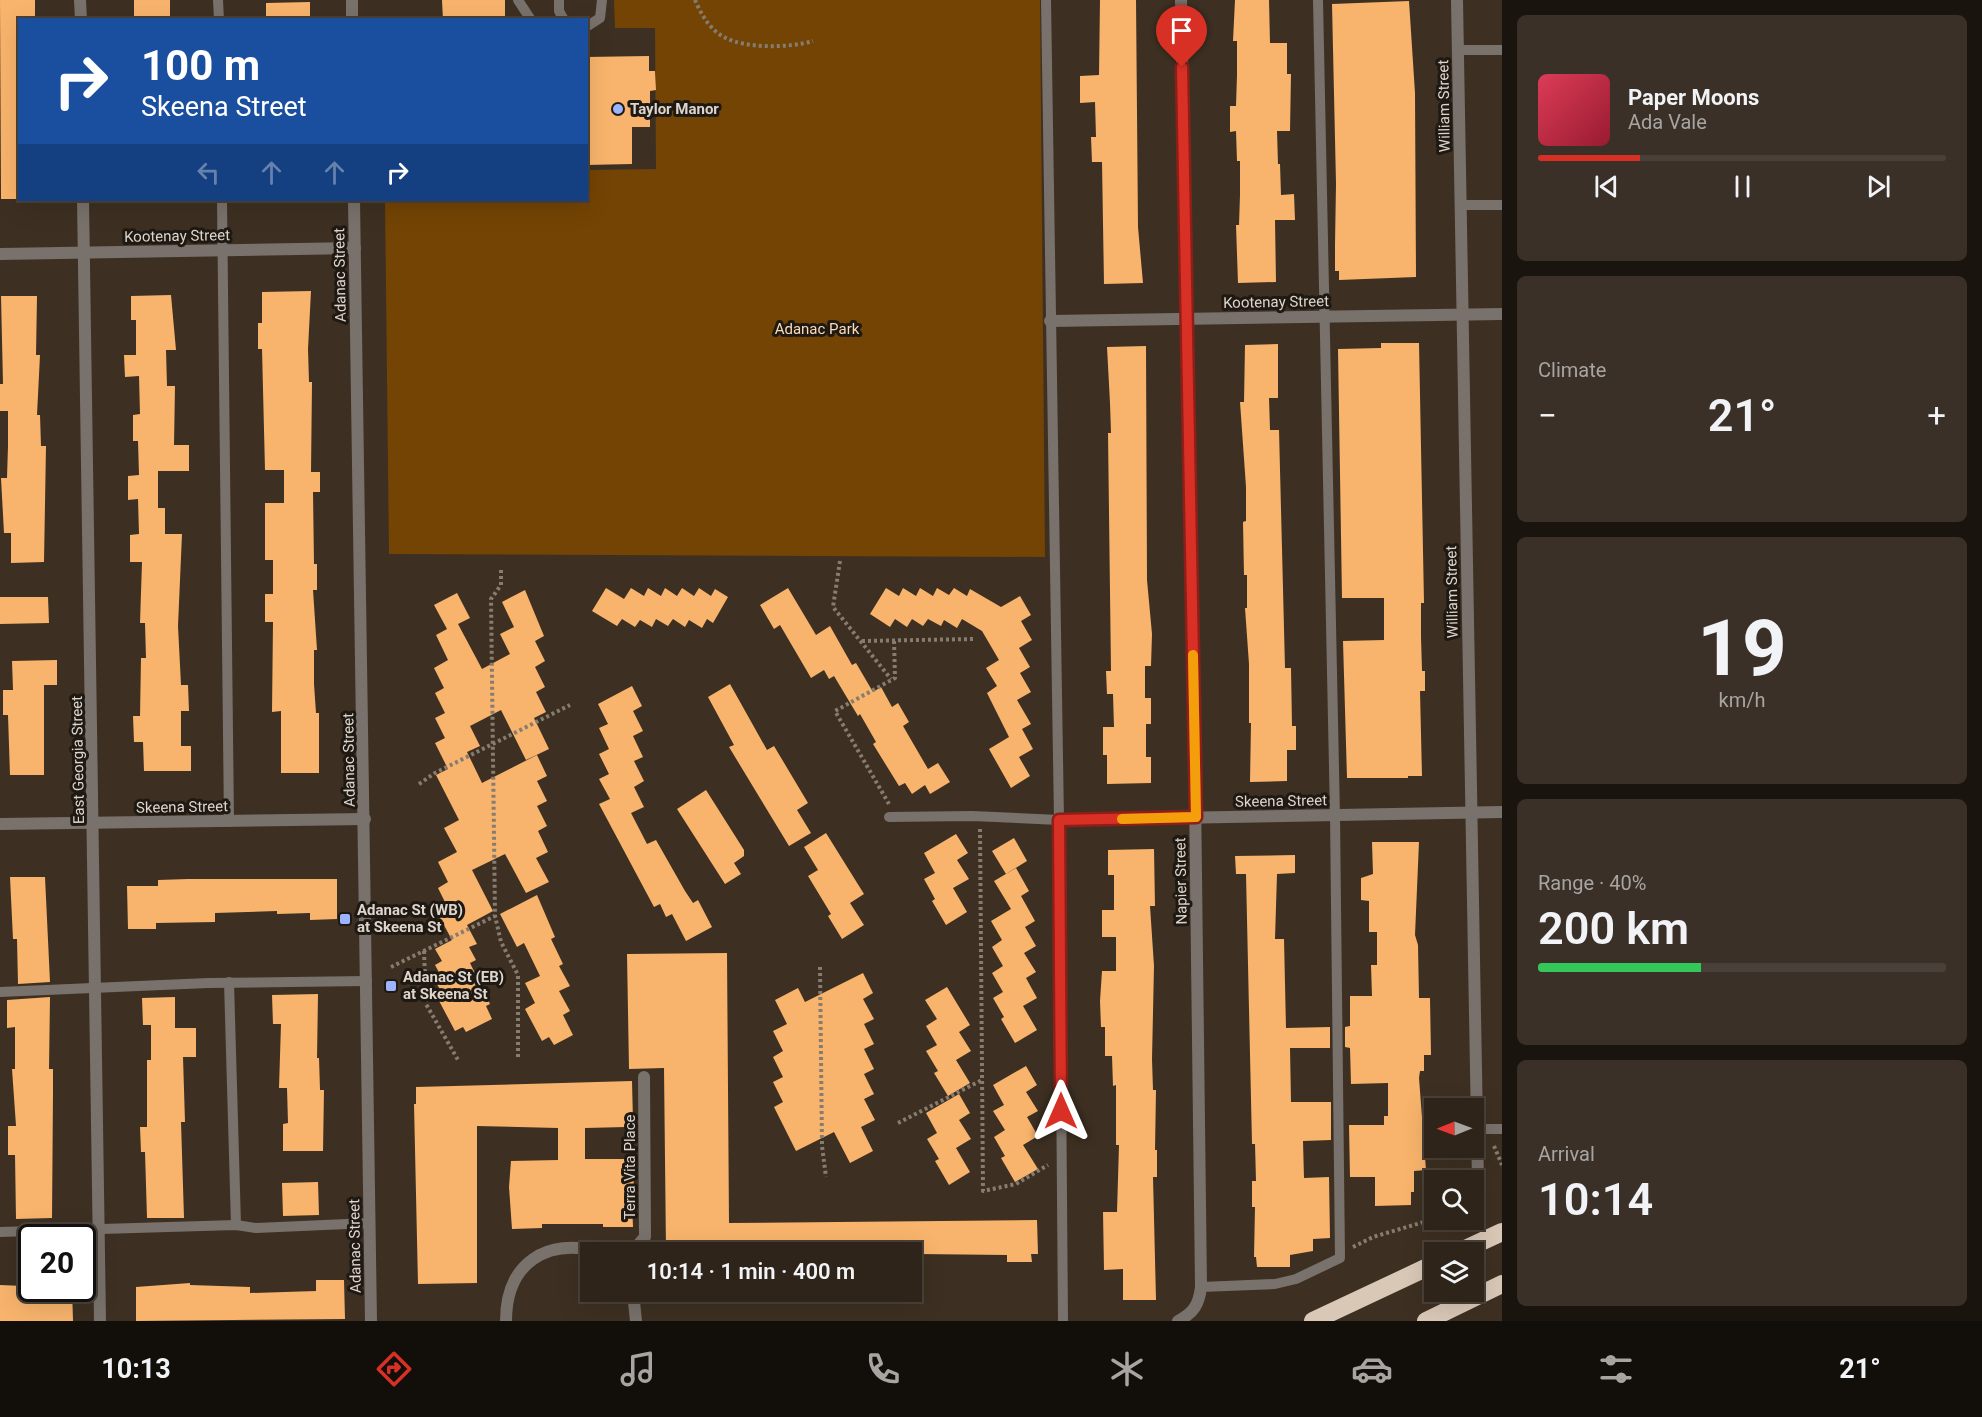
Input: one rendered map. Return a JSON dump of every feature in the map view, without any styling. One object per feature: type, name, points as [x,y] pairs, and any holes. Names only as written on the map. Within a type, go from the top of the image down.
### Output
[{"type":"highway","points":[[1480,1242],[1502,1232]]},
{"type":"highway","points":[[1313,1321],[1424,1269]]},
{"type":"highway","points":[[1426,1321],[1502,1284]]},
{"type":"street","points":[[80,0],[81,18]]},
{"type":"street","points":[[352,0],[352,18]]},
{"type":"street","name":"Napier Street","points":[[1178,1321],[1190,1315],[1197,1306],[1201,1287],[1196,817],[1181,0]]},
{"type":"street","name":"William Street","points":[[1457,0],[1477,1098]]},
{"type":"street","name":"East Georgia Street","points":[[83,201],[100,1321]]},
{"type":"street","name":"Adanac Street","points":[[354,201],[371,1321]]},
{"type":"street","name":"Kootenay Street","points":[[0,254],[355,248]]},
{"type":"street","name":"Kootenay Street","points":[[1050,321],[1502,314]]},
{"type":"street","name":"Skeena Street","points":[[1059,820],[1502,812]]},
{"type":"street","name":"Skeena Street","points":[[0,824],[365,819]]},
{"type":"street","name":"Terra Vita Place","points":[[640,1242],[645,1236],[644,1077]]},
{"type":"street","points":[[506,1321],[508,1294],[517,1274],[533,1258],[553,1248],[580,1247]]},
{"type":"street","points":[[634,1302],[636,1321]]},
{"type":"lane","points":[[218,0],[219,18]]},
{"type":"lane","points":[[518,0],[530,18]]},
{"type":"lane","points":[[588,26],[600,18],[602,0]]},
{"type":"lane","points":[[1046,0],[1059,820],[1063,1321]]},
{"type":"lane","points":[[1201,1287],[1275,1284],[1296,1279],[1340,1258],[1335,816],[1318,0]]},
{"type":"lane","points":[[1458,51],[1502,50]]},
{"type":"lane","points":[[222,201],[229,822]]},
{"type":"lane","points":[[1461,205],[1502,205]]},
{"type":"lane","points":[[893,817],[1059,820]]},
{"type":"lane","points":[[0,992],[229,982],[367,981]]},
{"type":"lane","points":[[229,982],[236,1225]]},
{"type":"lane","points":[[0,1233],[236,1225],[256,1228],[370,1223]]},
{"type":"path","points":[[695,0],[702,17],[723,37],[739,42],[779,46],[797,46],[813,41]]},
{"type":"path","points":[[840,561],[833,607],[891,679]]},
{"type":"path","points":[[501,570],[501,585],[492,599],[495,916],[501,942],[518,975],[518,1058]]},
{"type":"path","points":[[862,641],[974,639]]},
{"type":"path","points":[[893,817],[835,711],[894,678],[894,640]]},
{"type":"path","points":[[419,784],[435,773],[570,705]]},
{"type":"path","points":[[980,817],[983,1191],[1016,1184],[1062,1156]]},
{"type":"path","points":[[391,967],[495,916]]},
{"type":"path","points":[[424,951],[426,1004],[458,1060]]},
{"type":"path","points":[[820,967],[822,1146],[826,1177]]},
{"type":"path","points":[[898,1123],[982,1080]]},
{"type":"path","points":[[1498,1129],[1494,1147],[1502,1165]]},
{"type":"path","points":[[1340,1258],[1350,1248],[1373,1237],[1424,1222]]},
{"type":"green space","name":"Adanac Park","points":[[614,0],[1040,0],[1045,557],[389,554],[385,201],[588,201],[588,170],[656,169],[655,28],[615,28]]},
{"type":"building","points":[[0,0],[35,0],[35,18],[18,18],[18,199],[1,199]]},
{"type":"building","points":[[134,0],[170,0],[170,18],[134,18]]},
{"type":"building","points":[[442,0],[505,0],[505,18],[443,18]]},
{"type":"building","points":[[1100,0],[1136,0],[1138,227],[1143,283],[1104,284],[1102,162],[1092,162],[1091,137],[1096,137],[1095,102],[1080,103],[1080,76],[1099,75]]},
{"type":"building","points":[[1235,0],[1269,0],[1270,43],[1287,43],[1287,74],[1291,74],[1290,131],[1277,131],[1278,164],[1280,164],[1281,195],[1294,194],[1295,220],[1275,220],[1276,282],[1238,283],[1236,225],[1239,225],[1240,161],[1237,161],[1236,131],[1230,132],[1230,106],[1236,106],[1237,41],[1233,41]]},
{"type":"building","points":[[1409,1],[1415,93],[1416,277],[1339,280],[1339,271],[1335,271],[1336,184],[1332,4]]},
{"type":"building","points":[[310,2],[310,18],[266,18],[266,3]]},
{"type":"building","name":"Taylor Manor","points":[[649,56],[649,71],[655,71],[656,90],[650,91],[650,127],[632,127],[632,164],[588,165],[588,57]]},
{"type":"building","points":[[311,291],[308,349],[309,382],[312,382],[311,472],[320,472],[320,492],[313,492],[314,564],[317,564],[317,590],[313,590],[317,650],[314,650],[314,684],[316,713],[319,713],[319,773],[281,773],[281,711],[272,712],[273,622],[265,622],[265,594],[273,594],[273,560],[265,560],[265,503],[284,503],[284,470],[265,470],[262,349],[258,349],[258,323],[262,323],[262,292]]},
{"type":"building","points":[[171,295],[176,350],[166,350],[167,386],[175,386],[174,445],[189,445],[189,471],[158,471],[158,508],[165,508],[165,534],[182,534],[178,626],[181,685],[188,685],[189,711],[181,711],[181,746],[191,746],[191,771],[144,771],[143,742],[134,742],[133,716],[140,716],[141,658],[146,658],[145,623],[140,623],[142,562],[130,562],[130,535],[139,534],[138,499],[128,500],[128,476],[139,475],[138,441],[133,441],[133,415],[140,414],[139,376],[125,377],[124,355],[136,355],[136,320],[131,320],[131,296]]},
{"type":"building","points":[[1,296],[37,296],[36,355],[40,355],[37,415],[40,415],[41,446],[46,446],[44,562],[11,563],[11,533],[4,533],[1,478],[7,478],[8,411],[0,411],[0,384],[3,384]]},
{"type":"building","points":[[1381,343],[1419,343],[1424,603],[1421,603],[1421,637],[1422,671],[1425,671],[1425,691],[1420,691],[1422,776],[1347,778],[1343,641],[1384,640],[1384,598],[1342,598],[1338,349],[1381,348]]},
{"type":"building","points":[[1278,344],[1278,398],[1269,398],[1270,430],[1279,430],[1285,668],[1291,668],[1292,726],[1296,726],[1296,750],[1287,750],[1287,781],[1250,782],[1251,723],[1249,723],[1249,664],[1245,608],[1247,608],[1247,575],[1244,575],[1243,522],[1246,521],[1246,487],[1240,402],[1244,402],[1245,345]]},
{"type":"building","points":[[1146,346],[1147,580],[1152,634],[1151,666],[1145,666],[1145,698],[1151,698],[1151,724],[1146,724],[1146,757],[1151,757],[1151,783],[1107,784],[1107,755],[1103,755],[1103,727],[1114,727],[1113,694],[1107,694],[1106,671],[1111,671],[1108,433],[1111,433],[1107,347]]},
{"type":"building","points":[[606,588],[624,599],[631,588],[644,596],[648,588],[661,596],[665,588],[677,596],[682,588],[694,596],[699,588],[711,596],[715,589],[728,597],[713,623],[707,619],[702,628],[689,620],[685,627],[673,619],[668,626],[656,619],[652,627],[640,620],[635,627],[622,619],[617,626],[592,611]]},
{"type":"building","points":[[788,588],[816,635],[830,626],[852,665],[856,663],[873,692],[881,687],[892,707],[898,703],[909,722],[903,726],[928,769],[938,763],[950,782],[930,794],[925,785],[912,794],[905,783],[899,786],[873,744],[876,742],[860,714],[858,716],[834,676],[829,679],[824,670],[811,678],[780,625],[774,629],[760,605]]},
{"type":"building","points":[[886,588],[899,596],[903,588],[916,596],[920,588],[933,596],[937,588],[949,595],[954,588],[967,596],[970,589],[1001,607],[1020,596],[1031,615],[1021,621],[1032,640],[1019,648],[1030,667],[1020,673],[1031,692],[1017,700],[1031,724],[1022,729],[1033,749],[1019,757],[1030,776],[1011,788],[989,749],[1009,737],[987,693],[997,686],[986,668],[999,660],[982,631],[962,619],[957,628],[944,620],[941,626],[928,619],[923,626],[912,619],[907,627],[895,619],[890,627],[870,614]]},
{"type":"building","points":[[525,590],[544,636],[535,641],[545,661],[535,667],[545,687],[536,692],[546,712],[534,718],[549,749],[526,760],[501,710],[470,726],[480,746],[467,752],[482,783],[537,755],[547,776],[537,781],[547,801],[537,806],[547,826],[538,831],[548,852],[536,858],[549,882],[526,893],[505,854],[472,870],[493,911],[467,925],[477,944],[469,947],[476,960],[470,963],[490,1004],[486,1006],[492,1019],[466,1032],[463,1027],[455,1031],[437,997],[443,994],[435,981],[442,978],[435,965],[442,961],[435,949],[452,940],[438,914],[448,908],[438,888],[448,882],[438,862],[457,852],[444,828],[459,820],[436,775],[448,769],[435,743],[445,738],[435,718],[445,713],[435,693],[444,688],[434,668],[448,660],[436,635],[447,629],[434,605],[457,593],[470,618],[458,624],[482,669],[510,654],[500,634],[514,627],[502,602]]},
{"type":"building","points":[[0,597],[48,597],[49,623],[0,624]]},
{"type":"building","points":[[57,660],[57,685],[44,685],[44,775],[10,775],[8,715],[3,715],[3,690],[13,690],[12,661]]},
{"type":"building","points":[[730,684],[767,750],[774,746],[808,803],[797,810],[811,833],[789,846],[729,747],[734,745],[708,697]]},
{"type":"building","points":[[632,686],[642,706],[633,711],[643,731],[633,736],[643,757],[634,761],[644,781],[634,787],[644,807],[631,813],[647,844],[656,840],[685,891],[693,903],[698,900],[712,927],[686,941],[672,914],[666,917],[660,904],[654,907],[599,804],[610,799],[599,779],[609,774],[599,754],[609,749],[599,728],[608,724],[598,704]]},
{"type":"building","points":[[706,790],[744,850],[744,856],[734,863],[741,874],[725,884],[677,809]]},
{"type":"building","points":[[826,833],[864,894],[850,903],[864,925],[842,939],[828,916],[831,914],[808,876],[818,870],[804,847]]},
{"type":"building","points":[[956,834],[968,853],[957,860],[969,879],[953,888],[967,912],[946,925],[932,901],[935,899],[924,879],[935,873],[924,853]]},
{"type":"building","points":[[1014,838],[1027,861],[1006,874],[992,851]]},
{"type":"building","points":[[1372,842],[1419,842],[1415,935],[1418,945],[1419,998],[1430,998],[1431,1055],[1424,1055],[1424,1071],[1420,1071],[1419,1078],[1426,1170],[1414,1171],[1414,1192],[1411,1192],[1411,1205],[1375,1206],[1375,1177],[1350,1177],[1349,1125],[1384,1125],[1384,1116],[1388,1116],[1388,1083],[1351,1084],[1350,1048],[1345,1047],[1345,1027],[1350,1026],[1350,996],[1372,996],[1371,965],[1377,965],[1377,932],[1369,932],[1369,901],[1361,900],[1361,878],[1373,874]]},
{"type":"building","points":[[1154,849],[1155,906],[1150,906],[1154,966],[1152,1059],[1153,1090],[1156,1090],[1155,1150],[1157,1150],[1157,1177],[1153,1177],[1156,1300],[1123,1300],[1123,1269],[1104,1270],[1103,1212],[1117,1212],[1119,1145],[1116,1145],[1116,1085],[1113,1086],[1112,1056],[1105,1056],[1105,1027],[1101,1027],[1100,1001],[1102,971],[1116,971],[1116,937],[1102,937],[1102,910],[1114,910],[1114,875],[1108,875],[1108,850]]},
{"type":"building","points":[[1295,855],[1295,873],[1277,874],[1275,939],[1284,939],[1286,1028],[1330,1027],[1330,1048],[1290,1048],[1291,1102],[1331,1102],[1331,1140],[1303,1141],[1304,1178],[1329,1177],[1330,1238],[1313,1239],[1313,1251],[1290,1255],[1290,1267],[1257,1267],[1256,1257],[1254,1257],[1255,1207],[1252,1207],[1252,1181],[1256,1181],[1255,1144],[1252,1144],[1246,874],[1236,874],[1235,856]]},
{"type":"building","points":[[1016,868],[1029,891],[1021,896],[1035,921],[1025,927],[1036,946],[1024,953],[1036,972],[1026,978],[1037,998],[1023,1006],[1037,1030],[1015,1043],[1001,1019],[1004,1017],[993,998],[1003,992],[992,973],[1003,966],[992,947],[1002,940],[991,921],[1011,909],[994,881]]},
{"type":"building","points":[[10,877],[45,877],[50,982],[18,984],[17,939],[13,939]]},
{"type":"building","points":[[337,879],[337,919],[310,920],[310,913],[277,914],[277,911],[215,913],[215,922],[156,923],[156,929],[128,929],[127,886],[158,886],[158,880]]},
{"type":"building","points":[[537,895],[555,937],[551,939],[563,964],[559,966],[570,986],[559,991],[570,1011],[563,1015],[573,1035],[554,1045],[549,1037],[542,1041],[525,1009],[535,1003],[525,983],[540,976],[524,943],[517,947],[500,914]]},
{"type":"building","points":[[727,953],[729,1223],[1037,1220],[1038,1254],[1031,1254],[1032,1262],[1007,1262],[1007,1255],[922,1254],[922,1242],[666,1242],[664,1068],[629,1069],[627,954]]},
{"type":"building","points":[[863,973],[873,993],[863,999],[874,1019],[864,1024],[874,1044],[864,1049],[874,1069],[864,1074],[874,1094],[864,1099],[875,1120],[861,1127],[873,1151],[850,1163],[834,1132],[796,1151],[774,1107],[783,1102],[773,1082],[783,1077],[773,1057],[783,1051],[773,1031],[787,1024],[775,1000],[798,988],[805,1002]]},
{"type":"building","points":[[947,987],[970,1025],[959,1032],[971,1051],[956,1060],[970,1083],[948,1096],[934,1073],[938,1071],[926,1051],[937,1045],[926,1026],[937,1019],[925,1000]]},
{"type":"building","points":[[318,994],[317,1058],[319,1058],[320,1090],[324,1090],[323,1151],[283,1151],[283,1124],[288,1123],[287,1088],[279,1088],[281,1024],[273,1024],[272,995]]},
{"type":"building","points":[[50,997],[49,1069],[53,1069],[52,1218],[16,1219],[15,1155],[8,1155],[8,1126],[16,1126],[12,1069],[15,1069],[15,1027],[7,1028],[7,1000]]},
{"type":"building","points":[[175,997],[175,1028],[196,1028],[196,1057],[183,1057],[185,1122],[181,1122],[184,1218],[147,1218],[145,1152],[141,1152],[140,1127],[147,1127],[147,1060],[151,1060],[151,1025],[143,1025],[142,998]]},
{"type":"building","points":[[1026,1066],[1037,1085],[1026,1092],[1038,1111],[1027,1117],[1038,1136],[1023,1145],[1038,1169],[1015,1182],[1001,1158],[1005,1156],[994,1137],[1005,1130],[993,1111],[1004,1105],[993,1085]]},
{"type":"building","points":[[632,1081],[633,1122],[626,1122],[626,1127],[585,1128],[585,1159],[632,1159],[635,1202],[632,1202],[633,1227],[603,1227],[603,1224],[542,1224],[542,1228],[512,1229],[509,1187],[511,1161],[558,1160],[558,1128],[477,1126],[477,1283],[418,1284],[414,1104],[416,1104],[416,1087]]},
{"type":"building","points":[[959,1094],[970,1113],[959,1120],[971,1139],[956,1148],[970,1172],[949,1185],[935,1161],[939,1159],[927,1139],[937,1133],[926,1113]]},
{"type":"building","points":[[318,1182],[319,1215],[283,1216],[282,1183]]},
{"type":"building","points":[[316,1280],[344,1280],[345,1319],[136,1321],[136,1287],[190,1283],[190,1285],[250,1287],[250,1293],[316,1291]]},
{"type":"building","points":[[0,1285],[18,1286],[18,1302],[72,1302],[73,1321],[0,1321]]},
{"type":"slow traffic","points":[[1122,819],[1196,817],[1193,655]]},
{"type":"place","name":"Taylor Manor","points":[[618,109]]},
{"type":"place","name":"Adanac St (WB) at Skeena St","points":[[345,919]]},
{"type":"place","name":"Adanac St (EB) at Skeena St","points":[[391,986]]},
{"type":"route","points":[[1061,1111],[1059,820],[1196,817],[1182,67]]}]
